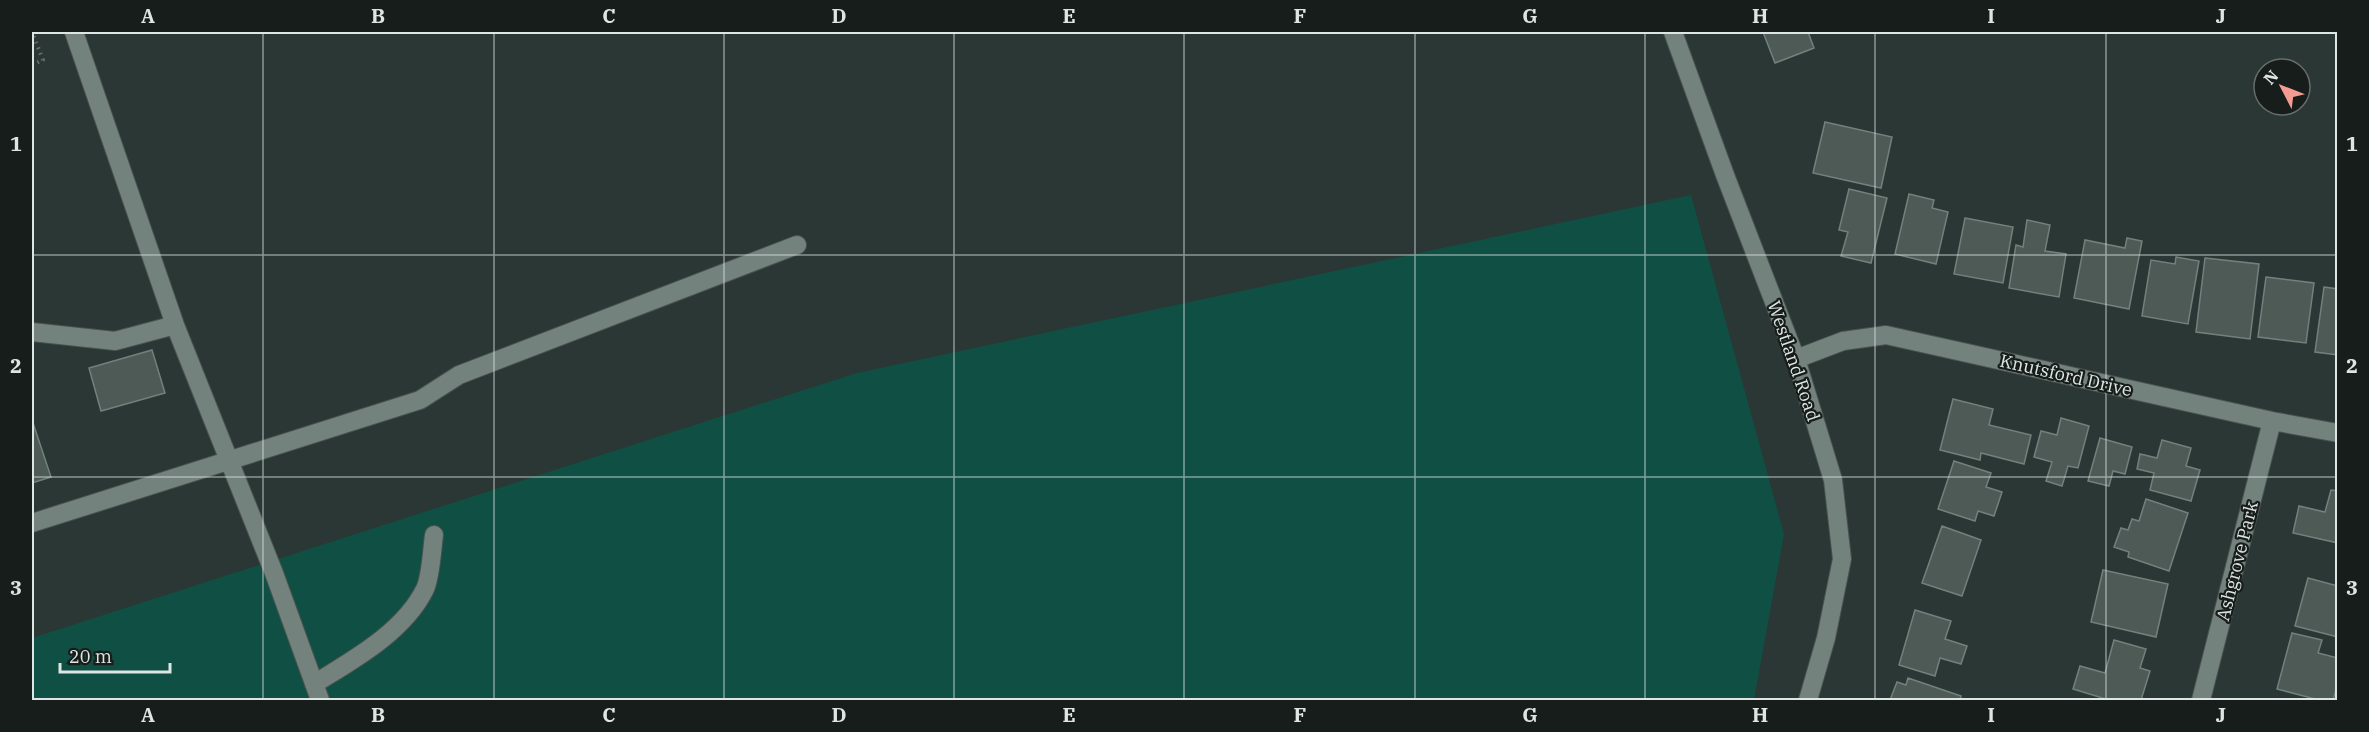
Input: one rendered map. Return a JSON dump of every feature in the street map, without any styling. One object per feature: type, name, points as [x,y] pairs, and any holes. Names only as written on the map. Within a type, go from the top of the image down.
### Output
[{"type":"street","points":[[74,32],[175,325],[274,573],[317,692],[371,649],[408,613],[426,588],[434,535]]},
{"type":"street","name":"Westland Road","points":[[1673,32],[1796,359],[1833,480],[1842,560],[1826,638],[1808,700]]},
{"type":"street","points":[[32,523],[420,400],[459,375],[797,245]]},
{"type":"street","points":[[32,332],[115,341],[175,325]]},
{"type":"street","name":"Knutsford Drive","points":[[1796,359],[1843,341],[1887,335],[2272,421],[2337,433]]},
{"type":"street","name":"Ashgrove Park","points":[[2201,700],[2272,421]]},
{"type":"path","points":[[32,32],[43,60],[32,65]]},
{"type":"green space","points":[[1691,195],[1784,534],[1754,700],[32,700],[32,638],[857,373]]},
{"type":"building","points":[[1763,32],[1808,32],[1814,48],[1775,63]]},
{"type":"building","points":[[1825,122],[1892,137],[1881,188],[1813,173]]},
{"type":"building","points":[[1849,189],[1887,198],[1871,263],[1841,256],[1848,232],[1839,230]]},
{"type":"building","points":[[1909,194],[1934,200],[1932,208],[1948,212],[1936,264],[1895,254]]},
{"type":"building","points":[[1965,218],[2013,227],[2003,283],[1954,274]]},
{"type":"building","points":[[2027,220],[2050,225],[2045,251],[2066,254],[2059,297],[2009,288],[2016,245],[2023,247]]},
{"type":"building","points":[[2127,238],[2142,241],[2129,309],[2074,298],[2085,240],[2125,248]]},
{"type":"building","points":[[2176,257],[2199,261],[2188,324],[2142,316],[2151,260],[2175,264]]},
{"type":"building","points":[[2205,258],[2259,264],[2250,339],[2196,332]]},
{"type":"building","points":[[2266,277],[2314,283],[2306,343],[2258,337]]},
{"type":"building","points":[[2324,287],[2338,289],[2338,355],[2315,352]]},
{"type":"building","points":[[152,350],[165,393],[101,411],[89,368]]},
{"type":"building","points":[[1953,399],[1993,409],[1989,425],[2031,435],[2024,464],[1981,453],[1980,460],[1940,450]]},
{"type":"building","points":[[2061,418],[2089,426],[2078,468],[2068,466],[2062,486],[2046,481],[2052,462],[2034,457],[2041,431],[2057,435]]},
{"type":"building","points":[[32,420],[51,477],[32,483]]},
{"type":"building","points":[[2100,438],[2132,447],[2125,474],[2113,471],[2109,486],[2088,481]]},
{"type":"building","points":[[2162,440],[2191,448],[2186,466],[2200,470],[2191,501],[2150,490],[2154,473],[2137,469],[2140,454],[2157,458]]},
{"type":"building","points":[[1954,461],[1991,473],[1986,487],[2002,492],[1994,516],[1978,511],[1975,521],[1938,509]]},
{"type":"building","points":[[2331,490],[2338,491],[2338,543],[2293,533],[2299,506],[2325,512]]},
{"type":"building","points":[[2146,499],[2188,513],[2169,571],[2128,557],[2129,552],[2114,547],[2121,528],[2128,530],[2132,519],[2139,521]]},
{"type":"building","points":[[1942,526],[1981,540],[1962,596],[1922,583]]},
{"type":"building","points":[[2103,570],[2168,584],[2156,637],[2091,622]]},
{"type":"building","points":[[2308,578],[2338,586],[2338,637],[2295,626]]},
{"type":"building","points":[[1915,610],[1951,621],[1945,639],[1967,646],[1961,664],[1940,658],[1935,676],[1899,665]]},
{"type":"building","points":[[2292,633],[2322,640],[2318,653],[2338,658],[2338,683],[2333,700],[2319,700],[2277,689]]},
{"type":"building","points":[[2114,640],[2146,649],[2140,668],[2150,671],[2141,700],[2109,700],[2073,689],[2080,666],[2105,673]]},
{"type":"building","points":[[1908,678],[1961,696],[1960,700],[1890,700],[1897,682],[1906,685]]}]
